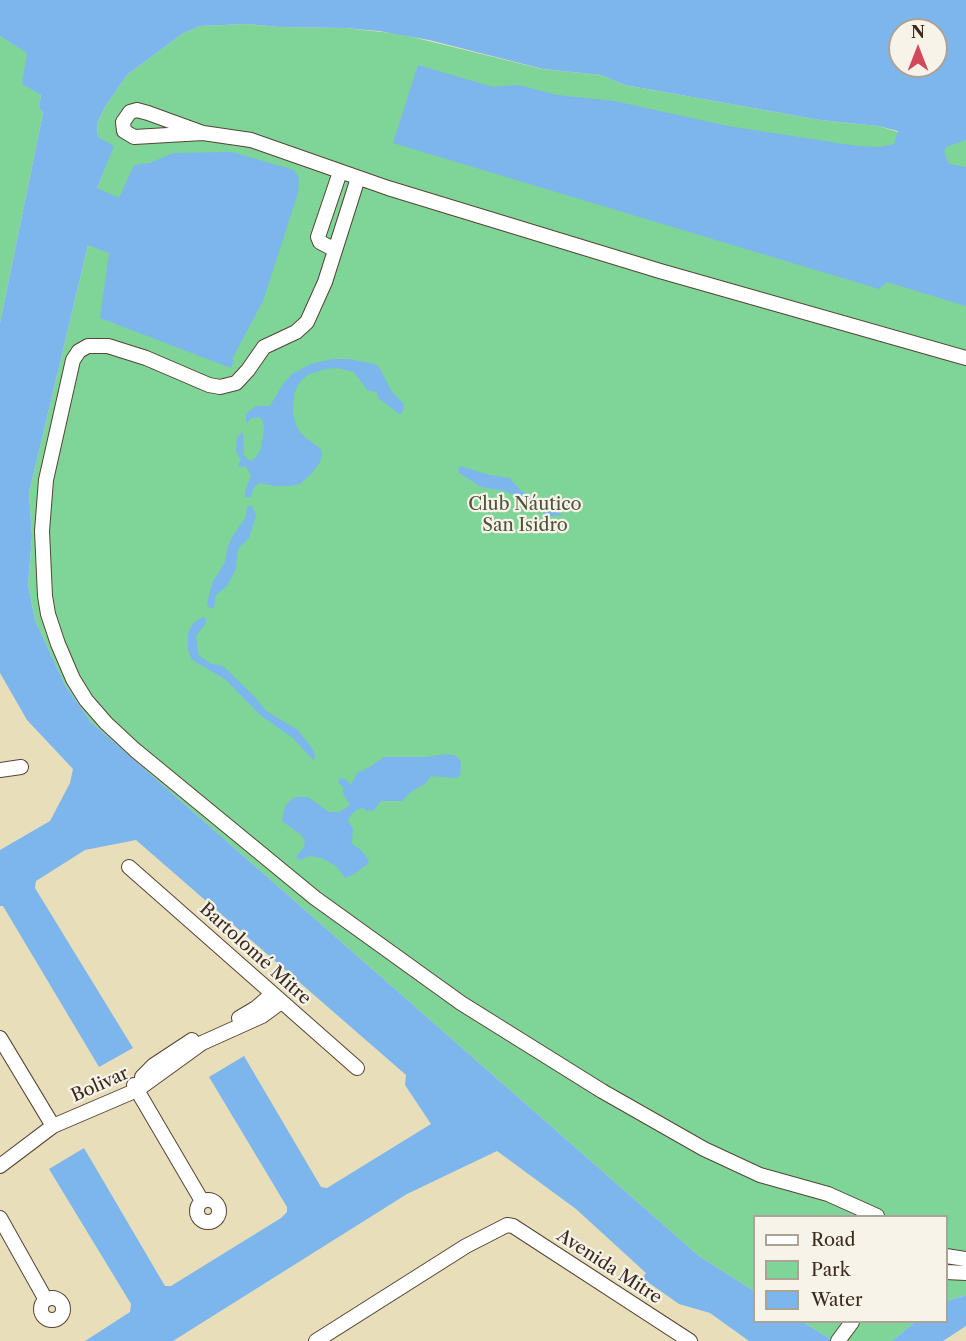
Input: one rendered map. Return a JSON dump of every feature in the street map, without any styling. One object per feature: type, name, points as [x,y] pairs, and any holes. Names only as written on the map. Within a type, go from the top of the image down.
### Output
[{"type":"street","points":[[203,133],[148,112],[136,110],[130,112],[123,122],[124,131],[134,137],[203,133],[251,140],[358,178],[660,271],[966,358]]},
{"type":"street","points":[[335,250],[320,242],[318,237],[340,172]]},
{"type":"street","points":[[358,178],[325,282],[307,322],[296,332],[264,347],[242,378],[228,386],[209,385],[146,358],[108,346],[88,346],[80,351],[73,360],[46,480],[42,531],[43,571],[48,614],[73,679],[92,707],[135,750],[315,898],[461,1003],[602,1090],[704,1149],[760,1175],[828,1194],[875,1215]]},
{"type":"street","points":[[0,770],[21,767]]},
{"type":"street","name":"Bartolomé Mitre","points":[[129,867],[357,1068]]},
{"type":"street","name":"Bolivar","points":[[0,1155],[51,1123],[135,1088],[154,1065],[176,1050],[213,1033],[276,998]]},
{"type":"street","points":[[0,1038],[51,1123]]},
{"type":"street","points":[[135,1088],[202,1201]]},
{"type":"street","name":"Bolivar","points":[[0,1166],[51,1123]]},
{"type":"street","points":[[0,1218],[46,1300]]},
{"type":"street","name":"Avenida Mitre","points":[[316,1341],[466,1246],[507,1225],[513,1226],[690,1341]]},
{"type":"street","points":[[948,1256],[966,1259]]},
{"type":"street","points":[[948,1272],[966,1273]]},
{"type":"street","points":[[839,1338],[851,1323]]},
{"type":"green space","name":"Club Náutico San Isidro","points":[[247,24],[345,28],[400,34],[542,69],[601,75],[625,85],[820,120],[878,126],[898,132],[966,140],[966,1295],[948,1301],[948,1215],[753,1215],[753,1290],[699,1256],[91,722],[65,685],[35,620],[28,584],[32,536],[29,493],[88,245],[97,188],[113,147],[98,137],[97,124],[105,107],[127,75],[182,34],[200,26]]},
{"type":"green space","points":[[0,36],[28,53],[23,84],[41,95],[39,108],[43,113],[0,323]]},
{"type":"green space","points":[[805,1323],[914,1323],[892,1341],[834,1341]]},
{"type":"water","points":[[0,0],[966,0],[966,140],[946,147],[944,152],[949,164],[966,167],[966,306],[887,282],[879,289],[393,143],[418,65],[493,87],[518,85],[557,95],[614,101],[728,126],[857,146],[880,147],[894,144],[898,131],[878,126],[820,120],[625,85],[601,75],[543,69],[429,40],[379,31],[247,24],[200,26],[182,34],[127,75],[105,107],[97,124],[98,137],[114,146],[97,188],[119,198],[134,165],[150,163],[173,153],[232,152],[294,170],[299,178],[298,193],[263,301],[232,359],[234,361],[231,368],[100,318],[109,253],[88,245],[29,493],[32,536],[28,584],[35,620],[65,685],[91,722],[699,1256],[753,1290],[753,1323],[805,1323],[834,1341],[749,1341],[710,1313],[679,1304],[642,1278],[646,1273],[576,1209],[497,1151],[407,1194],[173,1341],[85,1341],[130,1312],[131,1304],[49,1169],[84,1148],[165,1286],[171,1286],[281,1218],[287,1212],[287,1207],[209,1077],[244,1056],[321,1187],[327,1188],[431,1124],[405,1085],[406,1075],[136,840],[85,850],[36,881],[35,888],[133,1048],[99,1067],[3,906],[0,906],[0,850],[50,821],[70,783],[73,769],[27,720],[0,673],[0,323],[43,113],[39,108],[41,95],[22,84],[27,53],[0,36]]},
{"type":"water","points":[[332,359],[348,359],[375,364],[379,367],[392,392],[404,404],[403,411],[398,413],[378,398],[377,392],[368,391],[354,372],[337,368],[307,375],[299,383],[294,394],[293,414],[301,434],[321,449],[320,462],[300,484],[275,486],[259,483],[254,487],[251,497],[245,497],[251,475],[246,466],[238,465],[241,460],[236,451],[237,437],[243,432],[244,456],[251,461],[261,449],[264,428],[263,421],[259,417],[252,418],[246,423],[246,414],[256,406],[270,406],[292,374],[311,364]]},
{"type":"water","points":[[460,466],[510,478],[520,490],[557,509],[562,515],[545,515],[530,501],[504,491],[481,487],[458,472]]},
{"type":"water","points":[[247,506],[252,506],[256,515],[249,538],[238,549],[236,569],[227,586],[216,595],[214,607],[210,609],[207,604],[212,583],[225,562],[232,537],[246,517]]},
{"type":"water","points":[[203,617],[206,623],[196,636],[199,656],[212,664],[225,668],[266,711],[298,730],[314,751],[313,760],[293,738],[260,715],[226,680],[191,659],[188,649],[188,633],[194,622]]},
{"type":"water","points":[[448,754],[456,756],[461,762],[460,775],[456,778],[431,776],[425,784],[412,791],[402,801],[381,801],[374,810],[367,811],[363,808],[356,810],[350,816],[348,821],[353,828],[352,844],[361,850],[369,861],[354,874],[345,878],[337,867],[322,858],[310,856],[300,860],[296,857],[304,847],[305,841],[301,835],[282,821],[285,806],[292,799],[308,797],[329,812],[339,812],[350,805],[343,793],[343,787],[338,782],[340,778],[345,779],[351,785],[357,773],[384,757],[425,757]]},
{"type":"water","points":[[966,1295],[966,1326],[943,1341],[892,1341],[914,1323],[948,1323],[948,1301]]}]
